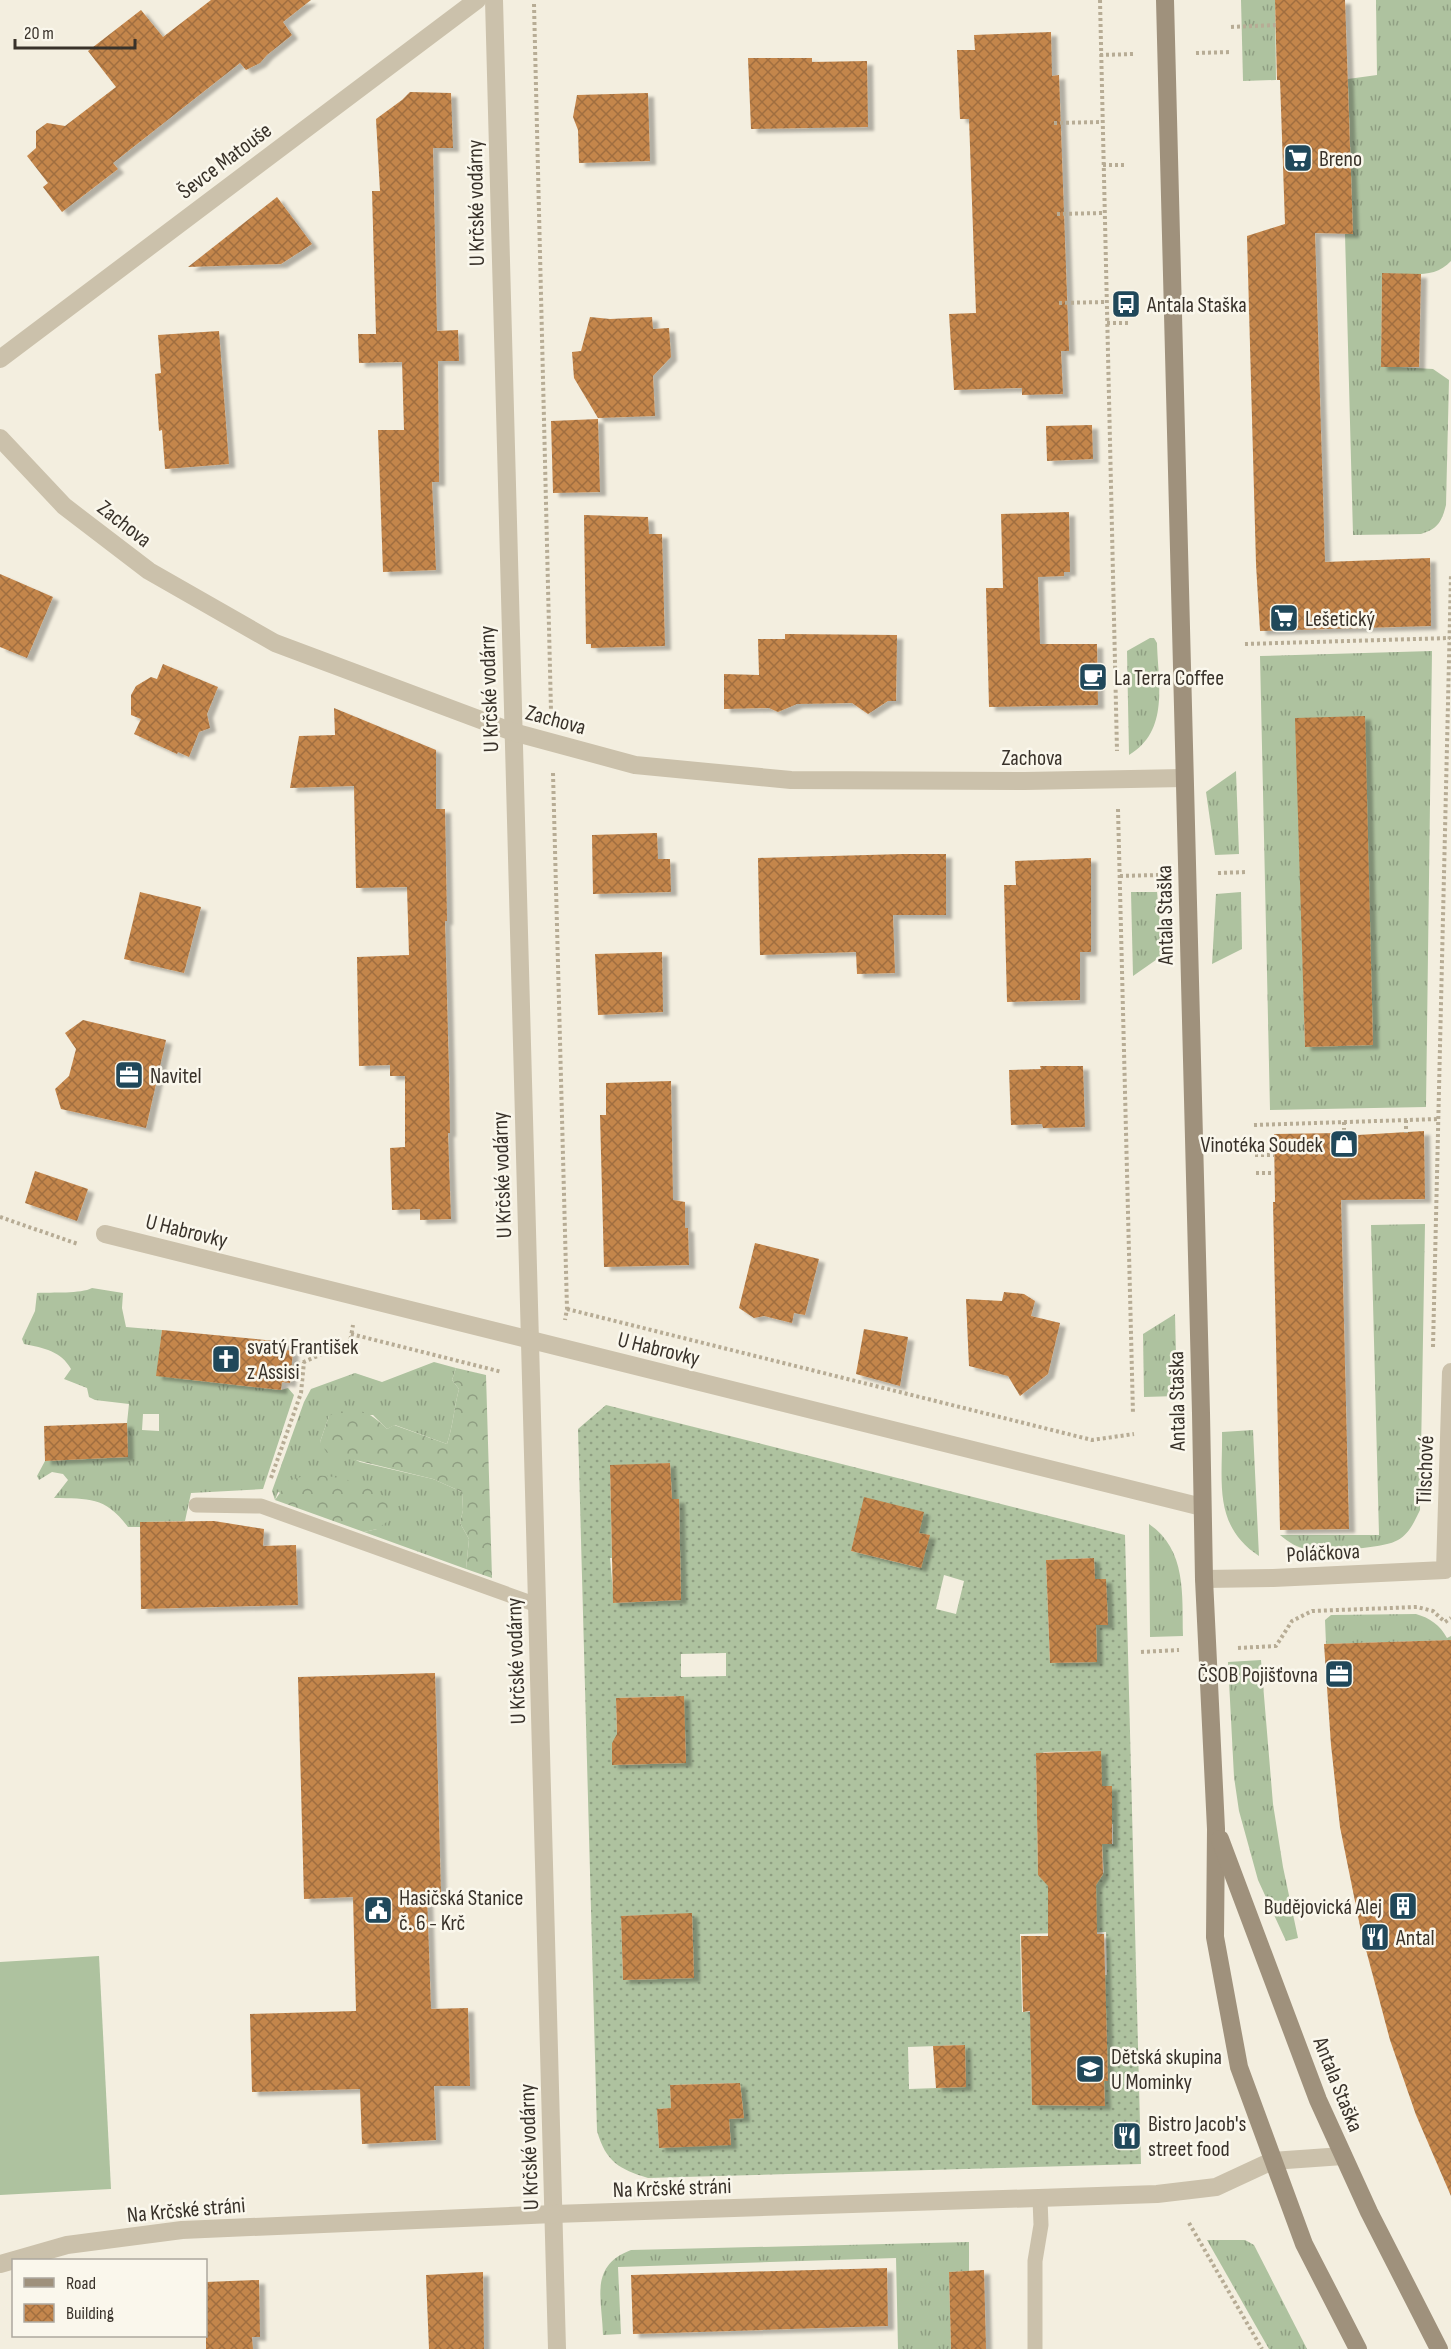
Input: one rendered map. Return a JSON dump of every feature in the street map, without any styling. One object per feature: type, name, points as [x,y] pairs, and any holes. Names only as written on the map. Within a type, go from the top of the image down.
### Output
[{"type":"street","name":"Ševce Matouše","points":[[0,359],[477,0]]},
{"type":"street","name":"U Krčské vodárny","points":[[494,0],[557,2349]]},
{"type":"street","name":"Antala Staška","points":[[1165,0],[1204,1579],[1216,1829],[1215,1937],[1239,2067],[1304,2244],[1358,2349]]},
{"type":"street","name":"Zachova","points":[[0,438],[64,506],[149,571],[275,643],[513,732],[635,765],[791,780],[1024,781],[1184,778]]},
{"type":"street","name":"U Habrovky","points":[[105,1234],[1202,1507]]},
{"type":"street","name":"Tilschové","points":[[1445,1570],[1451,1372]]},
{"type":"street","name":"Poláčkova","points":[[1204,1579],[1445,1570]]},
{"type":"street","name":"Antala Staška","points":[[1216,1829],[1307,2071],[1343,2156],[1439,2349]]},
{"type":"street","name":"Na Krčské stráni","points":[[18,2259],[67,2245],[182,2230],[554,2214],[1157,2194],[1216,2187],[1272,2161],[1343,2156]]},
{"type":"lane","points":[[196,1505],[261,1506],[537,1605]]},
{"type":"lane","points":[[1035,2349],[1035,2261],[1041,2225],[1040,2199]]},
{"type":"path","points":[[1100,0],[1103,213],[1118,758]]},
{"type":"path","points":[[534,4],[552,718]]},
{"type":"path","points":[[1231,27],[1276,25]]},
{"type":"path","points":[[1195,53],[1232,52]]},
{"type":"path","points":[[1100,55],[1134,54]]},
{"type":"path","points":[[1053,123],[1102,122]]},
{"type":"path","points":[[1103,165],[1126,165]]},
{"type":"path","points":[[1057,214],[1103,213]]},
{"type":"path","points":[[1059,303],[1106,302]]},
{"type":"path","points":[[1107,323],[1128,322]]},
{"type":"path","points":[[1433,1358],[1451,574]]},
{"type":"path","points":[[1245,644],[1449,638]]},
{"type":"path","points":[[553,766],[567,1309],[564,1327]]},
{"type":"path","points":[[1118,804],[1133,1414]]},
{"type":"path","points":[[1218,873],[1247,872]]},
{"type":"path","points":[[1120,876],[1158,874]]},
{"type":"path","points":[[1254,1125],[1439,1119]]},
{"type":"path","points":[[1406,1120],[1406,1133]]},
{"type":"path","points":[[1344,1122],[1344,1134]]},
{"type":"path","points":[[1255,1155],[1274,1155]]},
{"type":"path","points":[[1256,1173],[1274,1173]]},
{"type":"path","points":[[0,1217],[76,1245],[105,1234]]},
{"type":"path","points":[[292,1367],[350,1342],[358,1298]]},
{"type":"path","points":[[567,1309],[1092,1440],[1134,1434]]},
{"type":"path","points":[[351,1334],[531,1380]]},
{"type":"path","points":[[261,1506],[301,1393],[304,1362]]},
{"type":"path","points":[[1228,1648],[1276,1647],[1292,1621],[1312,1611],[1417,1607],[1433,1611],[1445,1622],[1451,1618]]},
{"type":"path","points":[[1141,1652],[1185,1650]]},
{"type":"path","points":[[1189,2223],[1262,2349]]},
{"type":"green space","points":[[1241,0],[1275,0],[1276,80],[1243,81]]},
{"type":"green space","points":[[1376,0],[1451,0],[1451,261],[1444,267],[1428,273],[1382,274],[1381,366],[1433,369],[1449,380],[1446,505],[1438,524],[1432,530],[1421,534],[1353,535],[1345,234],[1353,234],[1348,79],[1377,75]]},
{"type":"green space","points":[[1154,638],[1157,643],[1159,705],[1151,733],[1142,745],[1129,755],[1127,651]]},
{"type":"green space","points":[[1432,651],[1426,1107],[1270,1110],[1260,656]],"holes":[[[1298,773],[1370,935],[1373,1045],[1305,1047]]]},
{"type":"green space","points":[[1236,771],[1239,854],[1215,855],[1206,792]]},
{"type":"green space","points":[[1131,892],[1157,892],[1163,955],[1133,976]]},
{"type":"green space","points":[[1241,892],[1242,949],[1212,964],[1216,894]]},
{"type":"green space","points":[[1425,1224],[1420,1510],[1406,1534],[1391,1543],[1342,1550],[1301,1548],[1280,1535],[1379,1535],[1371,1225]]},
{"type":"green space","points":[[92,1288],[123,1293],[122,1308],[126,1327],[162,1330],[157,1374],[281,1390],[288,1388],[294,1395],[263,1489],[191,1493],[185,1521],[142,1522],[142,1527],[128,1527],[112,1510],[96,1501],[54,1498],[68,1480],[63,1474],[52,1472],[39,1480],[37,1476],[45,1461],[128,1457],[129,1404],[95,1400],[89,1397],[87,1388],[64,1379],[71,1369],[62,1358],[45,1349],[24,1344],[22,1339],[35,1311],[37,1293]],"holes":[[[143,1414],[159,1414],[159,1431],[142,1430]]]},
{"type":"green space","points":[[1175,1314],[1177,1396],[1144,1397],[1143,1334]]},
{"type":"green space","points":[[434,1362],[456,1368],[452,1380],[459,1389],[447,1444],[395,1425],[387,1429],[373,1415],[329,1416],[320,1442],[360,1462],[433,1479],[462,1492],[463,1510],[460,1523],[469,1539],[466,1569],[364,1532],[377,1529],[278,1492],[275,1500],[272,1491],[304,1402],[311,1389],[355,1373],[382,1382]]},
{"type":"green space","points":[[456,1368],[486,1375],[492,1578],[466,1569],[469,1539],[460,1523],[463,1510],[462,1492],[433,1479],[327,1453],[320,1442],[329,1416],[354,1410],[367,1413],[387,1429],[394,1425],[447,1444],[459,1389],[452,1380]]},
{"type":"green space","points":[[606,1405],[1125,1535],[1141,2164],[648,2178],[621,2167],[609,2157],[597,2131],[578,1429]],"holes":[[[670,1463],[672,1499],[679,1499],[681,1600],[614,1603],[610,1558],[612,1558],[610,1466]],[[865,1498],[919,1533],[929,1535],[920,1568],[851,1551]],[[1094,1558],[1095,1579],[1106,1584],[1108,1624],[1096,1625],[1097,1662],[1050,1663],[1046,1560]],[[944,1575],[964,1581],[956,1614],[936,1609]],[[726,1653],[726,1676],[681,1677],[681,1654]],[[678,1696],[679,1731],[685,1731],[686,1763],[617,1765],[613,1743],[617,1736],[616,1698]],[[1094,1751],[1100,1786],[1112,1787],[1112,1806],[1101,1825],[1113,1824],[1113,1844],[1102,1844],[1104,1872],[1101,1877],[1043,1880],[1038,1874],[1036,1757],[1044,1752]],[[1096,1888],[1048,1913],[1048,1889]],[[692,1914],[694,1978],[623,1980],[621,1916]],[[1106,1932],[1107,1975],[1102,1975],[1108,2081],[1104,2081],[1105,2106],[1032,2105],[1031,2048],[1040,2012],[1022,2012],[1020,1934]],[[965,2045],[966,2087],[909,2089],[908,2047]],[[740,2083],[744,2118],[729,2119],[731,2144],[659,2148],[657,2109],[671,2108],[670,2085]]]},
{"type":"green space","points":[[1253,1430],[1259,1556],[1244,1544],[1234,1530],[1223,1501],[1222,1485],[1222,1432]]},
{"type":"green space","points":[[307,1475],[352,1481],[373,1490],[392,1502],[392,1518],[377,1529],[364,1532],[275,1500],[288,1481]]},
{"type":"green space","points":[[1149,1524],[1170,1547],[1176,1560],[1182,1589],[1183,1636],[1150,1637]]},
{"type":"green space","points":[[1416,1614],[1434,1623],[1447,1638],[1451,1636],[1451,1640],[1326,1644],[1325,1620],[1331,1615]]},
{"type":"green space","points":[[1261,1660],[1273,1804],[1298,1938],[1286,1941],[1258,1880],[1239,1811],[1234,1777],[1228,1662]]},
{"type":"green space","points":[[99,1956],[111,2189],[0,2195],[0,1962]]},
{"type":"green space","points":[[1207,2240],[1245,2240],[1254,2245],[1307,2349],[1269,2349]]},
{"type":"green space","points":[[969,2242],[969,2271],[949,2272],[951,2349],[898,2349],[896,2258],[618,2267],[621,2334],[603,2335],[600,2296],[603,2274],[618,2257],[631,2250]]},
{"type":"building","points":[[211,0],[311,0],[283,22],[292,35],[260,63],[246,70],[240,63],[113,163],[118,169],[62,212],[43,187],[48,183],[27,156],[36,148],[36,131],[47,123],[65,126],[116,87],[88,51],[141,10],[163,37]]},
{"type":"building","points":[[1275,0],[1345,0],[1353,234],[1315,233],[1325,562],[1430,558],[1431,626],[1260,631],[1247,236],[1285,224]]},
{"type":"building","points":[[1051,32],[1052,76],[1059,75],[1069,351],[1061,351],[1063,394],[1022,395],[1022,388],[954,390],[949,314],[976,313],[969,119],[960,119],[957,50],[975,50],[974,35]]},
{"type":"building","points":[[748,58],[812,58],[812,62],[867,61],[868,127],[751,129]]},
{"type":"building","points":[[410,92],[451,93],[453,148],[433,148],[437,331],[458,330],[459,361],[438,361],[439,482],[432,482],[436,570],[383,572],[378,430],[404,430],[402,362],[359,363],[358,334],[376,334],[372,191],[380,191],[376,119]]},
{"type":"building","points":[[648,93],[650,161],[579,163],[578,130],[573,117],[577,95]]},
{"type":"building","points":[[277,197],[312,244],[281,264],[188,267]]},
{"type":"building","points":[[1382,273],[1421,274],[1419,367],[1381,367]]},
{"type":"building","points":[[590,317],[610,319],[652,317],[653,329],[669,328],[671,357],[653,376],[655,416],[598,418],[574,378],[572,352],[581,351]]},
{"type":"building","points":[[219,331],[229,464],[165,469],[162,430],[159,431],[155,374],[161,373],[158,335]]},
{"type":"building","points":[[598,419],[600,492],[553,493],[551,421]]},
{"type":"building","points":[[1092,425],[1093,459],[1047,461],[1046,426]]},
{"type":"building","points":[[1069,512],[1070,572],[1064,572],[1064,576],[1038,577],[1040,644],[1097,644],[1098,705],[989,707],[986,588],[1003,588],[1001,514]]},
{"type":"building","points":[[584,515],[648,517],[649,534],[662,534],[665,646],[591,648],[591,644],[586,644]]},
{"type":"building","points":[[0,574],[53,597],[27,658],[0,647]]},
{"type":"building","points":[[785,634],[897,635],[896,701],[888,701],[868,714],[852,703],[797,704],[778,712],[769,708],[724,709],[724,674],[759,675],[758,639],[785,639]]},
{"type":"building","points":[[163,664],[218,687],[207,714],[210,728],[199,732],[189,757],[178,752],[177,754],[134,734],[141,719],[131,715],[131,695],[136,686],[151,677],[157,679]]},
{"type":"building","points":[[334,708],[436,750],[436,809],[445,809],[451,1219],[420,1220],[420,1209],[392,1210],[390,1148],[405,1147],[405,1076],[390,1076],[390,1065],[359,1066],[357,957],[409,955],[407,887],[356,888],[354,786],[290,788],[299,736],[335,735]]},
{"type":"building","points":[[1365,716],[1373,1045],[1305,1047],[1295,718]]},
{"type":"building","points":[[657,833],[658,859],[670,859],[671,892],[593,894],[592,835]]},
{"type":"building","points":[[946,854],[946,915],[893,915],[895,973],[857,974],[856,952],[760,955],[758,858]]},
{"type":"building","points":[[1091,858],[1091,952],[1080,952],[1080,1000],[1007,1002],[1004,885],[1016,885],[1015,861]]},
{"type":"building","points":[[140,892],[201,907],[184,973],[124,959]]},
{"type":"building","points":[[662,952],[663,1012],[598,1015],[595,954]]},
{"type":"building","points":[[83,1020],[166,1040],[146,1128],[61,1109],[55,1089],[69,1076],[76,1049],[65,1033]]},
{"type":"building","points":[[1040,1066],[1083,1066],[1085,1127],[1043,1128],[1042,1124],[1011,1125],[1009,1070],[1041,1069]]},
{"type":"building","points":[[671,1081],[673,1200],[685,1202],[689,1265],[604,1267],[600,1115],[606,1115],[606,1083]]},
{"type":"building","points":[[1424,1131],[1425,1199],[1341,1200],[1349,1529],[1280,1530],[1273,1202],[1275,1202],[1274,1134],[1341,1133],[1341,1136]]},
{"type":"building","points":[[35,1171],[88,1189],[77,1221],[25,1203]]},
{"type":"building","points":[[755,1243],[819,1259],[805,1315],[794,1313],[792,1323],[764,1316],[754,1318],[739,1308]]},
{"type":"building","points":[[1004,1292],[1024,1294],[1035,1301],[1031,1316],[1060,1323],[1048,1374],[1020,1396],[1008,1376],[969,1366],[966,1299],[1002,1301]]},
{"type":"building","points":[[864,1329],[908,1337],[900,1386],[856,1374]]},
{"type":"building","name":"svatý František z Assisi","points":[[162,1330],[286,1342],[285,1350],[293,1351],[290,1383],[282,1382],[281,1390],[156,1376]]},
{"type":"building","points":[[127,1423],[128,1457],[45,1461],[44,1426]]},
{"type":"building","points":[[670,1463],[672,1499],[679,1499],[681,1600],[613,1603],[610,1465]]},
{"type":"building","points":[[864,1497],[924,1512],[919,1533],[930,1535],[921,1568],[851,1551]]},
{"type":"building","points":[[214,1521],[264,1529],[263,1546],[296,1545],[298,1605],[141,1609],[140,1522]]},
{"type":"building","points":[[1094,1558],[1095,1579],[1106,1579],[1108,1625],[1096,1625],[1097,1662],[1050,1663],[1046,1560]]},
{"type":"building","name":"Budějovická Alej","points":[[1451,1640],[1451,2196],[1416,2115],[1390,2040],[1361,1931],[1340,1827],[1331,1745],[1324,1644]]},
{"type":"building","points":[[435,1673],[441,1894],[427,1895],[431,2009],[468,2008],[470,2086],[434,2086],[436,2140],[362,2144],[360,2089],[252,2092],[250,2014],[356,2011],[353,1897],[304,1899],[298,1677]]},
{"type":"building","points":[[684,1696],[686,1763],[612,1765],[612,1743],[617,1734],[616,1698]]},
{"type":"building","points":[[1101,1751],[1102,1786],[1112,1786],[1112,1844],[1102,1844],[1103,1874],[1096,1885],[1097,1934],[1104,1934],[1108,2081],[1104,2081],[1105,2106],[1032,2105],[1030,2011],[1023,2012],[1021,1936],[1048,1936],[1048,1886],[1038,1875],[1036,1753]]},
{"type":"building","points":[[692,1913],[694,1978],[623,1980],[621,1916]]},
{"type":"building","points":[[965,2045],[966,2087],[936,2088],[933,2046]]},
{"type":"building","points":[[740,2083],[744,2118],[729,2119],[731,2145],[659,2148],[657,2109],[671,2108],[670,2085]]},
{"type":"building","points":[[887,2268],[888,2326],[633,2334],[631,2275]]},
{"type":"building","points":[[984,2270],[986,2349],[951,2349],[949,2272]]},
{"type":"building","points":[[483,2272],[484,2349],[429,2349],[426,2275]]},
{"type":"building","points":[[259,2280],[260,2337],[252,2337],[253,2349],[206,2349],[207,2282]]},
{"type":"place","name":"Breno","points":[[1298,158]]},
{"type":"place","name":"Antala Staška","points":[[1126,304]]},
{"type":"place","name":"Lešetický","points":[[1284,618]]},
{"type":"place","name":"La Terra Coffee","points":[[1093,677]]},
{"type":"place","name":"Navitel","points":[[129,1075]]},
{"type":"place","name":"Vinotéka Soudek","points":[[1344,1144]]},
{"type":"place","name":"svatý František z Assisi","points":[[226,1359]]},
{"type":"place","name":"ČSOB Pojišťovna","points":[[1339,1674]]},
{"type":"place","name":"Budějovická Alej","points":[[1403,1906]]},
{"type":"place","name":"Hasičská Stanice č. 6 - Krč","points":[[378,1910]]},
{"type":"place","name":"Antal","points":[[1375,1937]]},
{"type":"place","name":"Dětská skupina U Mominky","points":[[1090,2069]]},
{"type":"place","name":"Bistro Jacob's street food","points":[[1127,2136]]}]
